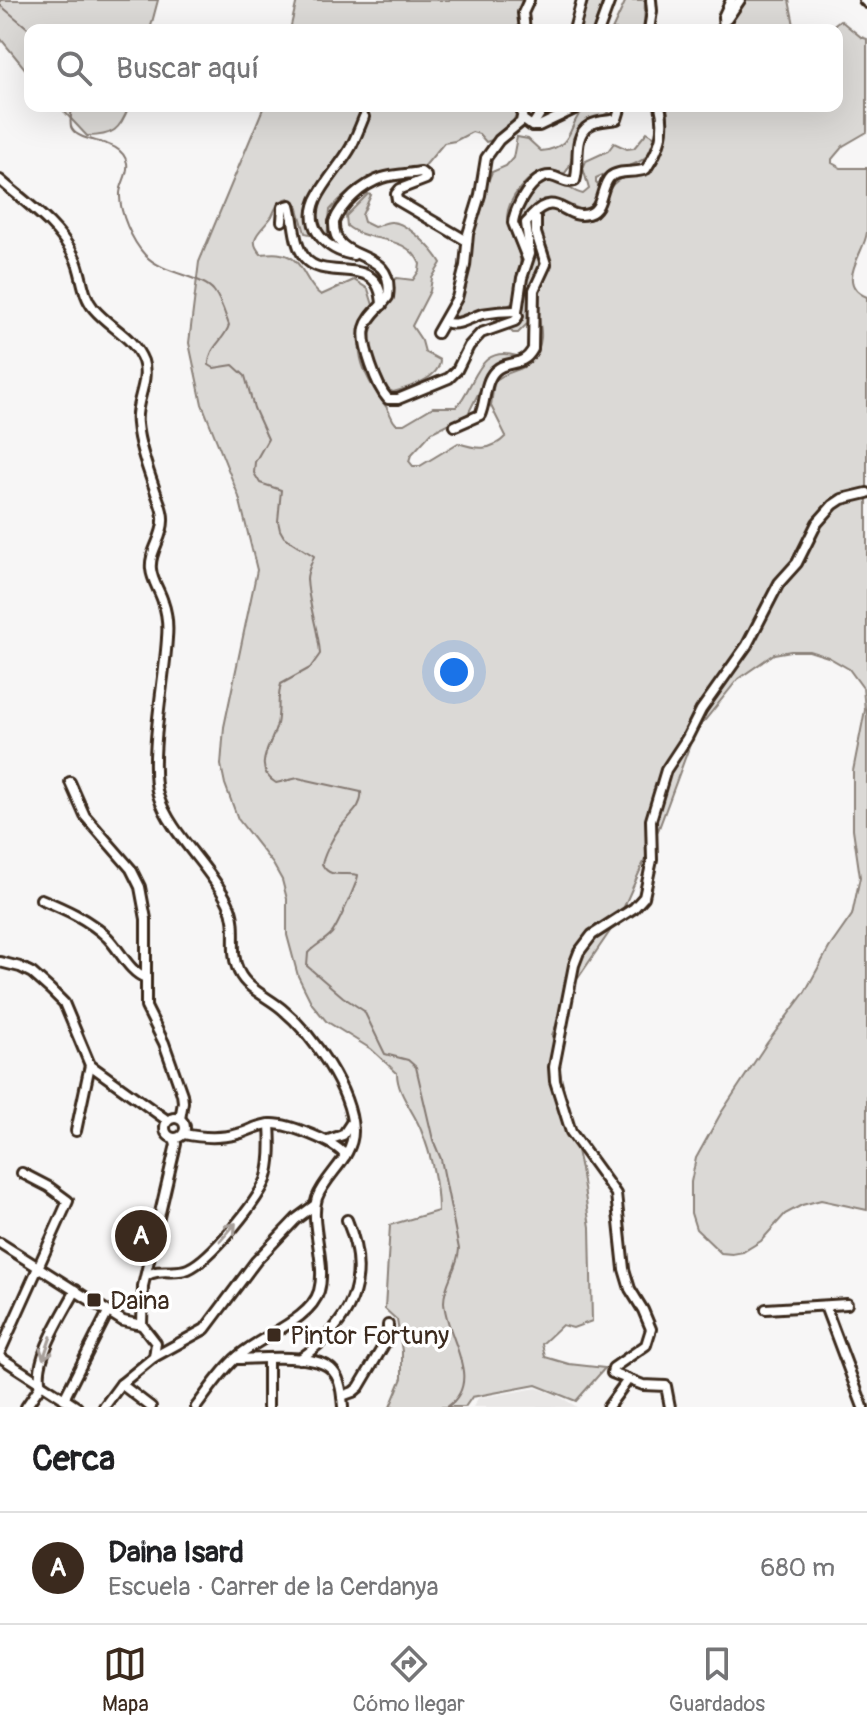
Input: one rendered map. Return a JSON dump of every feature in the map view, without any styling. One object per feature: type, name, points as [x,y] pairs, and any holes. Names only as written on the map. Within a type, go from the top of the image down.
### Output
[{"type":"street","points":[[524,24],[523,13],[529,0]]},
{"type":"street","points":[[576,24],[582,0]]},
{"type":"street","points":[[601,24],[610,0]]},
{"type":"street","points":[[650,24],[651,0]]},
{"type":"street","points":[[724,24],[723,17],[731,0]]},
{"type":"street","points":[[726,24],[740,0]]},
{"type":"street","points":[[437,333],[457,298],[486,158],[499,140],[522,119],[523,112]]},
{"type":"street","points":[[532,126],[541,112]]},
{"type":"street","points":[[522,119],[532,126],[543,125],[569,112]]},
{"type":"street","points":[[528,263],[514,226],[516,210],[540,178],[549,176],[568,183],[575,181],[578,146],[583,133],[595,122],[617,119],[619,112]]},
{"type":"street","points":[[364,117],[351,146],[318,197],[314,209],[315,225],[323,242],[332,249],[372,259],[381,267],[389,292],[366,323],[365,335],[375,376],[384,395],[392,400],[451,377],[477,337],[489,329],[515,321],[522,278],[530,254],[526,225],[531,216],[541,207],[552,204],[581,214],[591,213],[599,203],[610,177],[646,169],[662,137],[661,112]]},
{"type":"street","points":[[357,256],[344,247],[337,237],[333,226],[337,214],[378,179],[419,172],[425,174],[426,179],[398,190],[397,200],[467,241]]},
{"type":"street","points":[[0,180],[64,239],[77,263],[94,310],[130,340],[143,361],[145,371],[137,407],[137,424],[164,520],[151,559],[150,572],[164,604],[168,633],[155,779],[158,795],[189,848],[228,901],[236,925],[234,954],[239,973],[250,986],[281,1008],[308,1034],[335,1078],[352,1121],[353,1139],[345,1156],[326,1179],[315,1205],[321,1273],[316,1299],[298,1317],[252,1344],[234,1359],[196,1407]]},
{"type":"street","points":[[282,221],[283,207],[290,205],[296,239],[307,260],[323,267],[368,275],[379,290],[382,305]]},
{"type":"street","points":[[455,426],[480,415],[494,372],[521,362],[533,349],[534,290],[546,264],[537,236],[536,218],[531,216]]},
{"type":"street","points":[[444,322],[457,324],[493,312],[517,312]]},
{"type":"street","points":[[670,1407],[666,1386],[627,1381],[614,1376],[612,1371],[646,1345],[651,1334],[650,1325],[630,1289],[624,1269],[616,1194],[573,1136],[555,1081],[554,1067],[574,965],[579,952],[592,935],[634,908],[644,897],[652,860],[651,820],[666,770],[701,710],[747,645],[779,583],[800,558],[817,523],[833,505],[842,499],[867,493]]},
{"type":"street","points":[[70,782],[85,816],[131,869],[140,887],[146,919],[146,1007],[164,1043],[182,1094],[180,1119],[186,1127],[184,1134]]},
{"type":"street","points":[[41,899],[93,926],[118,949],[135,974],[146,978]]},
{"type":"street","points":[[0,962],[32,973],[64,1003],[90,1065],[168,1121],[180,1119]]},
{"type":"street","points":[[76,1131],[90,1065]]},
{"type":"street","points":[[168,1121],[165,1130],[176,1144],[141,1302],[142,1325],[156,1343],[172,1348]]},
{"type":"street","points":[[324,1140],[343,1135],[352,1121]]},
{"type":"street","points":[[174,1138],[184,1134],[231,1136],[270,1124],[288,1126],[324,1140],[340,1148],[345,1156]]},
{"type":"street","points":[[146,1276],[154,1272],[179,1272],[197,1264],[224,1238],[266,1179],[271,1144],[270,1124]]},
{"type":"street","points":[[22,1173],[68,1201],[0,1354],[77,1407]]},
{"type":"street","points":[[104,1407],[121,1384],[154,1357],[205,1329],[256,1261],[296,1219],[315,1205]]},
{"type":"street","points":[[300,1359],[342,1322],[353,1299],[357,1275],[355,1243],[347,1220]]},
{"type":"street","points":[[0,1243],[128,1324],[142,1325]]},
{"type":"street","points":[[151,1254],[156,1264],[165,1271]]},
{"type":"street","points":[[26,1407],[41,1385],[39,1377],[49,1340],[76,1290]]},
{"type":"street","points":[[766,1309],[847,1304]]},
{"type":"street","points":[[825,1306],[863,1407]]},
{"type":"street","points":[[64,1399],[108,1312]]},
{"type":"street","points":[[342,1396],[359,1387],[388,1338],[388,1325]]},
{"type":"street","points":[[154,1357],[156,1343]]},
{"type":"street","points":[[252,1344],[252,1353],[270,1359]]},
{"type":"street","points":[[234,1359],[318,1361],[330,1367],[336,1375],[343,1407]]},
{"type":"street","points":[[268,1407],[270,1359]]},
{"type":"street","points":[[608,1407],[627,1381]]},
{"type":"street","points":[[121,1384],[149,1406]]},
{"type":"shaded area","points":[[0,0],[158,0],[152,24],[24,24],[24,68],[0,38]]},
{"type":"shaded area","points":[[297,0],[522,0],[519,24],[291,24]]},
{"type":"shaded area","points":[[586,0],[603,0],[595,24],[580,24]]},
{"type":"shaded area","points":[[626,0],[645,0],[644,24],[615,24]]},
{"type":"shaded area","points":[[746,0],[789,0],[794,24],[729,24]]},
{"type":"shaded area","points":[[840,20],[867,39],[867,132],[843,146],[832,163],[841,168],[867,168],[867,232],[852,276],[857,291],[867,297],[867,1210],[821,1200],[802,1205],[785,1214],[761,1241],[743,1252],[732,1254],[721,1253],[696,1229],[691,1213],[691,1182],[696,1158],[721,1113],[805,992],[829,948],[852,915],[860,877],[853,829],[853,771],[865,710],[863,688],[849,669],[828,657],[809,651],[791,651],[774,654],[738,679],[694,734],[659,828],[619,918],[572,987],[552,1035],[581,1169],[590,1227],[592,1321],[573,1328],[562,1325],[542,1344],[545,1357],[569,1364],[605,1368],[576,1401],[536,1385],[472,1397],[465,1407],[390,1407],[402,1378],[402,1351],[397,1320],[385,1309],[390,1225],[438,1211],[435,1180],[425,1139],[400,1088],[397,1073],[371,1049],[326,1021],[312,1004],[298,976],[287,935],[287,899],[282,880],[238,819],[225,784],[221,765],[224,727],[257,570],[239,497],[202,404],[189,343],[199,262],[262,112],[517,112],[503,133],[492,140],[486,142],[479,134],[472,132],[444,143],[424,167],[384,174],[350,191],[330,210],[327,238],[305,233],[297,205],[289,198],[278,204],[255,238],[261,254],[278,253],[295,260],[321,295],[354,280],[368,289],[373,305],[361,332],[361,358],[371,383],[396,424],[404,424],[433,407],[456,407],[485,361],[503,354],[517,356],[496,366],[488,374],[468,414],[432,432],[409,461],[413,466],[420,466],[458,443],[477,448],[495,445],[506,436],[491,406],[494,382],[528,364],[541,341],[538,292],[552,263],[540,224],[544,211],[554,208],[576,218],[593,219],[617,181],[642,175],[656,164],[664,145],[667,112],[843,112],[843,24],[835,24]]},
{"type":"shaded area","points":[[65,112],[126,112],[114,130],[103,135],[87,136]]},
{"type":"shaded area","points":[[609,112],[587,123],[579,131],[565,173],[546,171],[532,176],[520,188],[508,210],[507,222],[520,259],[514,302],[506,307],[485,308],[456,317],[454,314],[465,287],[470,261],[469,246],[492,172],[506,166],[513,158],[517,137],[528,139],[541,151],[560,145],[566,140],[580,113]]},
{"type":"shaded area","points":[[647,132],[657,138],[653,148],[640,161],[596,178],[601,188],[592,206],[584,210],[556,200],[544,201],[530,213],[523,238],[517,224],[518,213],[535,188],[554,181],[583,194],[589,189],[583,168],[586,161],[608,151],[614,143],[627,149],[634,148]]},
{"type":"shaded area","points":[[368,194],[371,195],[362,215],[364,222],[374,227],[390,222],[405,227],[433,251],[441,263],[412,326],[425,352],[440,360],[439,366],[422,381],[393,392],[387,389],[377,372],[371,353],[371,333],[390,296],[392,281],[397,278],[413,280],[420,264],[414,254],[397,243],[356,232],[347,226],[346,216]]},
{"type":"shaded area","points":[[531,225],[542,255],[542,266],[527,324],[518,333],[513,333],[509,329],[519,322],[526,276],[534,256]]},
{"type":"shaded area","points":[[537,1388],[577,1407],[473,1407],[478,1398]]},
{"type":"waterway","points":[[0,5],[24,25]]},
{"type":"waterway","points":[[71,112],[71,127],[77,134],[110,145],[123,155],[127,167],[120,193],[122,209],[127,226],[140,249],[161,267],[209,286],[219,299],[229,325],[211,353],[209,365],[214,368],[233,365],[245,376],[254,408],[268,439],[255,462],[254,473],[260,483],[281,490],[278,521],[284,537],[314,556],[307,579],[320,654],[310,668],[281,684],[277,724],[265,755],[265,770],[276,783],[298,778],[361,792],[358,806],[337,832],[322,864],[329,872],[358,875],[357,879],[332,933],[308,953],[307,966],[364,1011],[385,1054],[408,1060],[416,1067],[433,1140],[441,1159],[459,1249],[444,1302],[460,1357],[463,1384],[458,1396],[447,1407]]},
{"type":"place","name":"Daina Isard","points":[[141,1236]]},
{"type":"place","name":"Daina","points":[[94,1300]]},
{"type":"place","name":"Pintor Fortuny","points":[[274,1335]]}]
